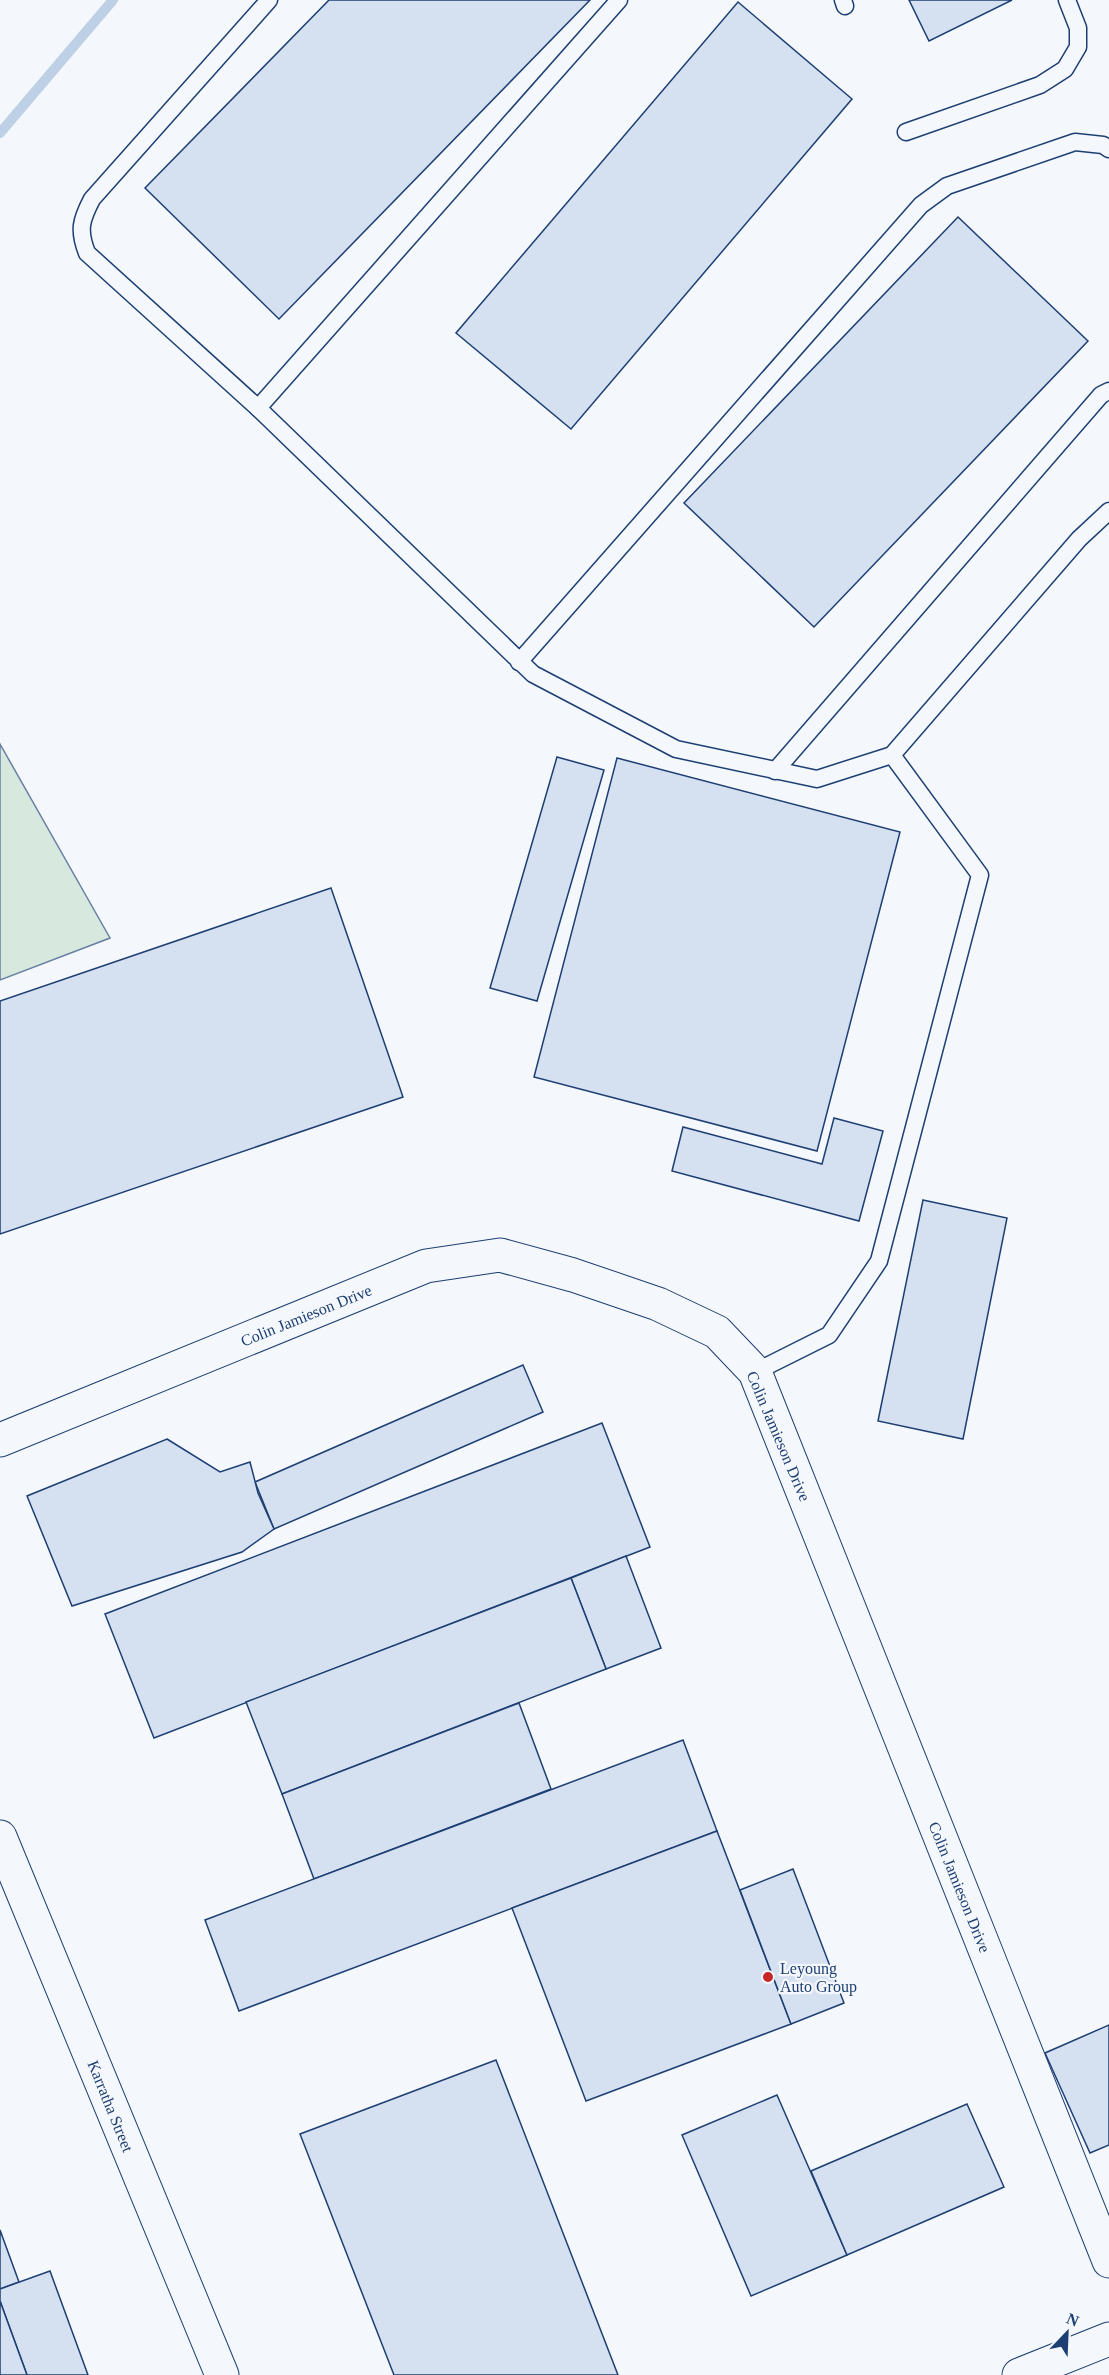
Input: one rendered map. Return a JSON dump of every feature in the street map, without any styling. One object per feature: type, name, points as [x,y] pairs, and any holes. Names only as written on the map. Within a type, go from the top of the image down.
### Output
[{"type":"street","name":"Colin Jamieson Drive","points":[[0,1440],[426,1266],[500,1255],[573,1275],[658,1304],[717,1332],[755,1372],[1109,2261]]},
{"type":"street","name":"Karratha Street","points":[[0,1837],[222,2375]]},
{"type":"street","points":[[1019,2375],[1109,2339]]},
{"type":"lane","points":[[269,0],[92,199],[82,219],[81,238],[87,253],[258,408],[532,674],[676,749],[817,779],[892,755],[1079,539],[1109,511]]},
{"type":"lane","points":[[258,408],[619,0]]},
{"type":"lane","points":[[906,132],[1040,85],[1065,69],[1078,47],[1078,28],[1067,0]]},
{"type":"lane","points":[[519,662],[921,205],[946,186],[1075,142],[1106,147]]},
{"type":"lane","points":[[775,771],[1093,404],[1101,395],[1109,391]]},
{"type":"lane","points":[[755,1372],[829,1335],[879,1261],[980,875],[892,755]]},
{"type":"shaded area","points":[[0,744],[110,938],[0,980]]},
{"type":"building","points":[[329,0],[590,0],[279,319],[145,188]]},
{"type":"building","points":[[909,0],[1012,0],[929,41]]},
{"type":"building","points":[[738,2],[852,99],[571,429],[456,333]]},
{"type":"building","points":[[958,217],[1088,341],[814,627],[684,503]]},
{"type":"building","points":[[557,757],[604,770],[537,1001],[490,988]]},
{"type":"building","points":[[617,758],[900,832],[817,1151],[534,1077]]},
{"type":"building","points":[[331,888],[403,1097],[0,1234],[0,1001]]},
{"type":"building","points":[[834,1118],[883,1131],[859,1221],[672,1171],[683,1127],[822,1164]]},
{"type":"building","points":[[923,1200],[1007,1218],[963,1439],[878,1421]]},
{"type":"building","points":[[523,1365],[543,1412],[274,1529],[255,1482]]},
{"type":"building","points":[[602,1423],[650,1547],[154,1738],[105,1614]]},
{"type":"building","points":[[167,1439],[220,1472],[250,1462],[258,1493],[274,1529],[242,1552],[72,1606],[27,1496]]},
{"type":"building","points":[[626,1556],[661,1648],[606,1669],[571,1578]]},
{"type":"building","points":[[571,1578],[606,1669],[282,1794],[246,1702]]},
{"type":"building","points":[[519,1703],[551,1789],[314,1879],[282,1794]]},
{"type":"building","points":[[683,1740],[717,1831],[239,2011],[205,1920]]},
{"type":"building","points":[[717,1831],[791,2024],[586,2101],[512,1908]]},
{"type":"building","points":[[793,1869],[844,2003],[791,2024],[740,1890]]},
{"type":"building","points":[[1109,2025],[1109,2145],[1090,2153],[1045,2053]]},
{"type":"building","points":[[496,2060],[618,2375],[394,2375],[300,2134]]},
{"type":"building","points":[[777,2095],[847,2255],[751,2296],[682,2135]]},
{"type":"building","points":[[967,2104],[1004,2187],[847,2255],[811,2171]]},
{"type":"building","points":[[0,2230],[19,2282],[0,2289]]},
{"type":"building","points":[[50,2271],[88,2375],[27,2375],[0,2301],[0,2289]]},
{"type":"building","points":[[0,2301],[27,2375],[0,2375]]},
{"type":"waterway","points":[[0,133],[113,0]]},
{"type":"place","name":"Leyoung Auto Group","points":[[768,1977]]}]
